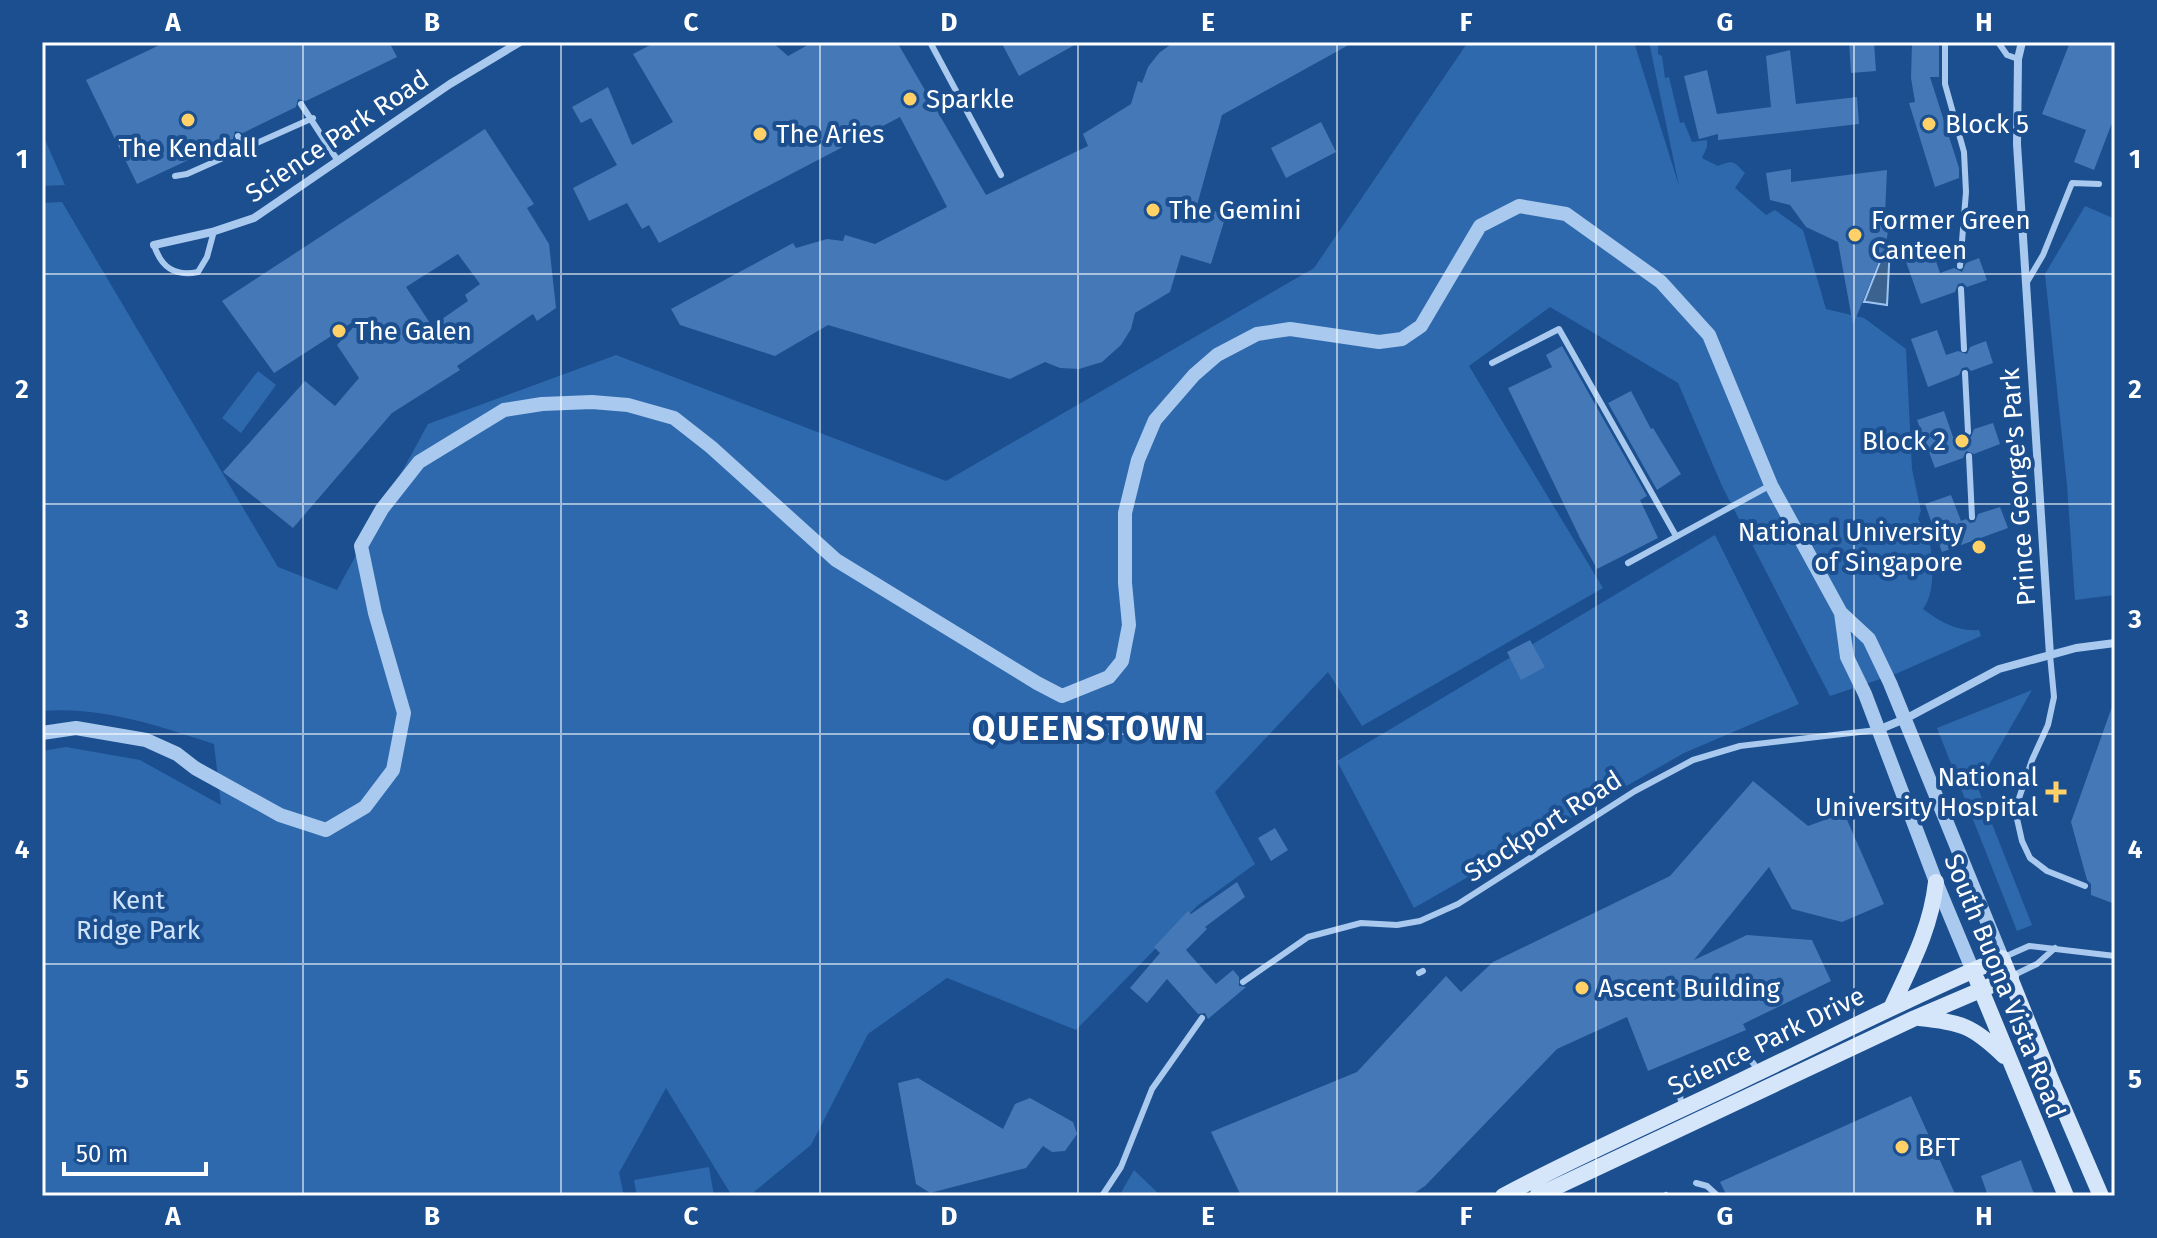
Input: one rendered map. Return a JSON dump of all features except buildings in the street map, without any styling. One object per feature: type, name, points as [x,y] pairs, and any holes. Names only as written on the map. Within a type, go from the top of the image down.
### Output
[{"type":"main road","points":[[1892,1006],[1921,946],[1936,882]]},
{"type":"main road","name":"Science Park Drive","points":[[1537,1196],[1571,1170],[1684,1108],[1892,1006],[2002,958]]},
{"type":"main road","name":"South Buona Vista Road","points":[[2002,958],[2101,1196]]},
{"type":"main road","name":"South Buona Vista Road","points":[[1973,971],[2066,1196]]},
{"type":"main road","name":"Science Park Drive","points":[[1503,1196],[1571,1170],[2011,977]]},
{"type":"main road","points":[[1915,1018],[1964,1025],[1978,1031],[2008,1060]]},
{"type":"street","name":"Science Park Road","points":[[154,245],[254,218],[450,84],[520,42]]},
{"type":"street","name":"Prince George's Park","points":[[2022,42],[2018,59],[2017,144],[2050,655]]},
{"type":"street","name":"South Buona Vista Road","points":[[42,733],[76,728],[146,740],[177,754],[195,768],[280,815],[326,830],[365,807],[393,770],[404,713],[375,613],[361,546],[382,509],[419,462],[504,410],[542,404],[592,402],[628,405],[674,418],[711,447],[836,560],[1049,690],[1062,696],[1091,686],[1109,677],[1122,661],[1129,625],[1125,583],[1125,513],[1138,460],[1155,420],[1194,375],[1217,355],[1257,334],[1290,329],[1379,342],[1402,339],[1421,326],[1480,226],[1519,206],[1566,214],[1661,282],[1709,335],[1771,485],[1841,613],[1869,639],[1907,718],[2002,958]]},
{"type":"street","name":"South Buona Vista Road","points":[[1841,613],[1847,657],[1865,694],[1973,971]]},
{"type":"street","points":[[1877,730],[1907,718],[1999,669],[2076,648],[2115,643]]},
{"type":"lane","points":[[930,42],[1001,175]]},
{"type":"lane","points":[[1945,42],[1945,84],[1964,152],[1966,192],[1960,266]]},
{"type":"lane","points":[[1998,42],[2007,55],[2018,59]]},
{"type":"lane","points":[[301,104],[313,118],[338,161]]},
{"type":"lane","points":[[175,176],[187,174],[313,118]]},
{"type":"lane","points":[[238,136],[244,150]]},
{"type":"lane","points":[[2026,285],[2043,255],[2072,183],[2099,184]]},
{"type":"lane","name":"Science Park Road","points":[[154,245],[157,257],[169,271],[185,275],[198,272],[207,257],[214,231]]},
{"type":"lane","points":[[1961,289],[1964,349]]},
{"type":"lane","points":[[1492,363],[1559,329],[1676,536]]},
{"type":"lane","points":[[1965,373],[1968,432]]},
{"type":"lane","points":[[1969,456],[1972,517]]},
{"type":"lane","points":[[1628,563],[1771,485]]},
{"type":"lane","name":"Prince George's Park","points":[[2050,655],[2054,697],[2048,725],[2015,810],[2022,841],[2030,858],[2047,871],[2085,886]]},
{"type":"lane","name":"Stockport Road","points":[[1243,982],[1308,937],[1361,923],[1397,925],[1420,921],[1458,904],[1635,791],[1693,760],[1740,746],[1877,730]]},
{"type":"lane","name":"Science Park Drive","points":[[2002,958],[2029,946],[2115,956]]},
{"type":"lane","name":"Science Park Drive","points":[[2011,977],[2037,964],[2055,948]]},
{"type":"lane","points":[[1102,1196],[1121,1167],[1152,1089],[1202,1018]]},
{"type":"lane","points":[[1684,1108],[1681,1102],[1682,1087],[1689,1077],[1738,1056],[1749,1059],[1759,1072]]},
{"type":"lane","points":[[1696,1183],[1707,1186],[1718,1196]]},
{"type":"green space","name":"Kent Ridge Park","points":[[1468,42],[1634,42],[1679,186],[1649,42],[1658,42],[1658,54],[1662,56],[1665,78],[1669,77],[1680,123],[1684,122],[1692,142],[1707,140],[1702,158],[1718,166],[1731,162],[1736,164],[1745,173],[1735,188],[1766,215],[1775,210],[1803,230],[1826,309],[1864,318],[1906,349],[1912,469],[1921,511],[1918,519],[1928,528],[1932,559],[1931,591],[1923,609],[1950,625],[1979,630],[1981,636],[1898,673],[1830,696],[1722,486],[1678,383],[1550,307],[1469,366],[1603,588],[1362,726],[1328,672],[1215,792],[1255,864],[1197,906],[1076,1030],[947,978],[868,1034],[811,1145],[749,1196],[732,1196],[666,1088],[619,1173],[624,1196],[42,1196],[42,751],[66,747],[140,760],[221,805],[214,744],[108,714],[42,711],[42,203],[62,202],[278,567],[337,590],[428,424],[616,355],[946,481],[1314,268]]},
{"type":"green space","points":[[42,133],[65,185],[42,186]]},
{"type":"green space","points":[[2085,206],[2115,219],[2115,595],[2075,600],[2067,485],[2045,274]]},
{"type":"green space","points":[[258,371],[276,385],[241,433],[222,418]]},
{"type":"green space","points":[[1715,535],[1799,704],[1684,753],[1414,908],[1337,761]]},
{"type":"green space","points":[[2032,690],[1977,786],[2032,925],[2017,931],[1937,728]]},
{"type":"green space","points":[[709,1167],[714,1196],[637,1196],[634,1180]]},
{"type":"green space","points":[[1134,1170],[1161,1196],[1119,1196]]},
{"type":"shaded area","points":[[1887,244],[1890,245],[1887,305],[1864,302]]},
{"type":"place","name":"Sparkle","points":[[910,99]]},
{"type":"place","name":"The Kendall","points":[[188,120]]},
{"type":"place","name":"Block 5","points":[[1929,124]]},
{"type":"place","name":"The Aries","points":[[760,134]]},
{"type":"place","name":"The Gemini","points":[[1153,210]]},
{"type":"place","name":"Former Green Canteen","points":[[1855,235]]},
{"type":"place","name":"The Galen","points":[[339,331]]},
{"type":"place","name":"Block 2","points":[[1962,441]]},
{"type":"place","name":"National University of Singapore","points":[[1979,547]]},
{"type":"place","name":"National University Hospital","points":[[2056,792]]},
{"type":"place","name":"Ascent Building","points":[[1582,988]]},
{"type":"place","name":"BFT","points":[[1902,1147]]},
{"type":"district","name":"QUEENSTOWN","points":[[1089,728]]}]
